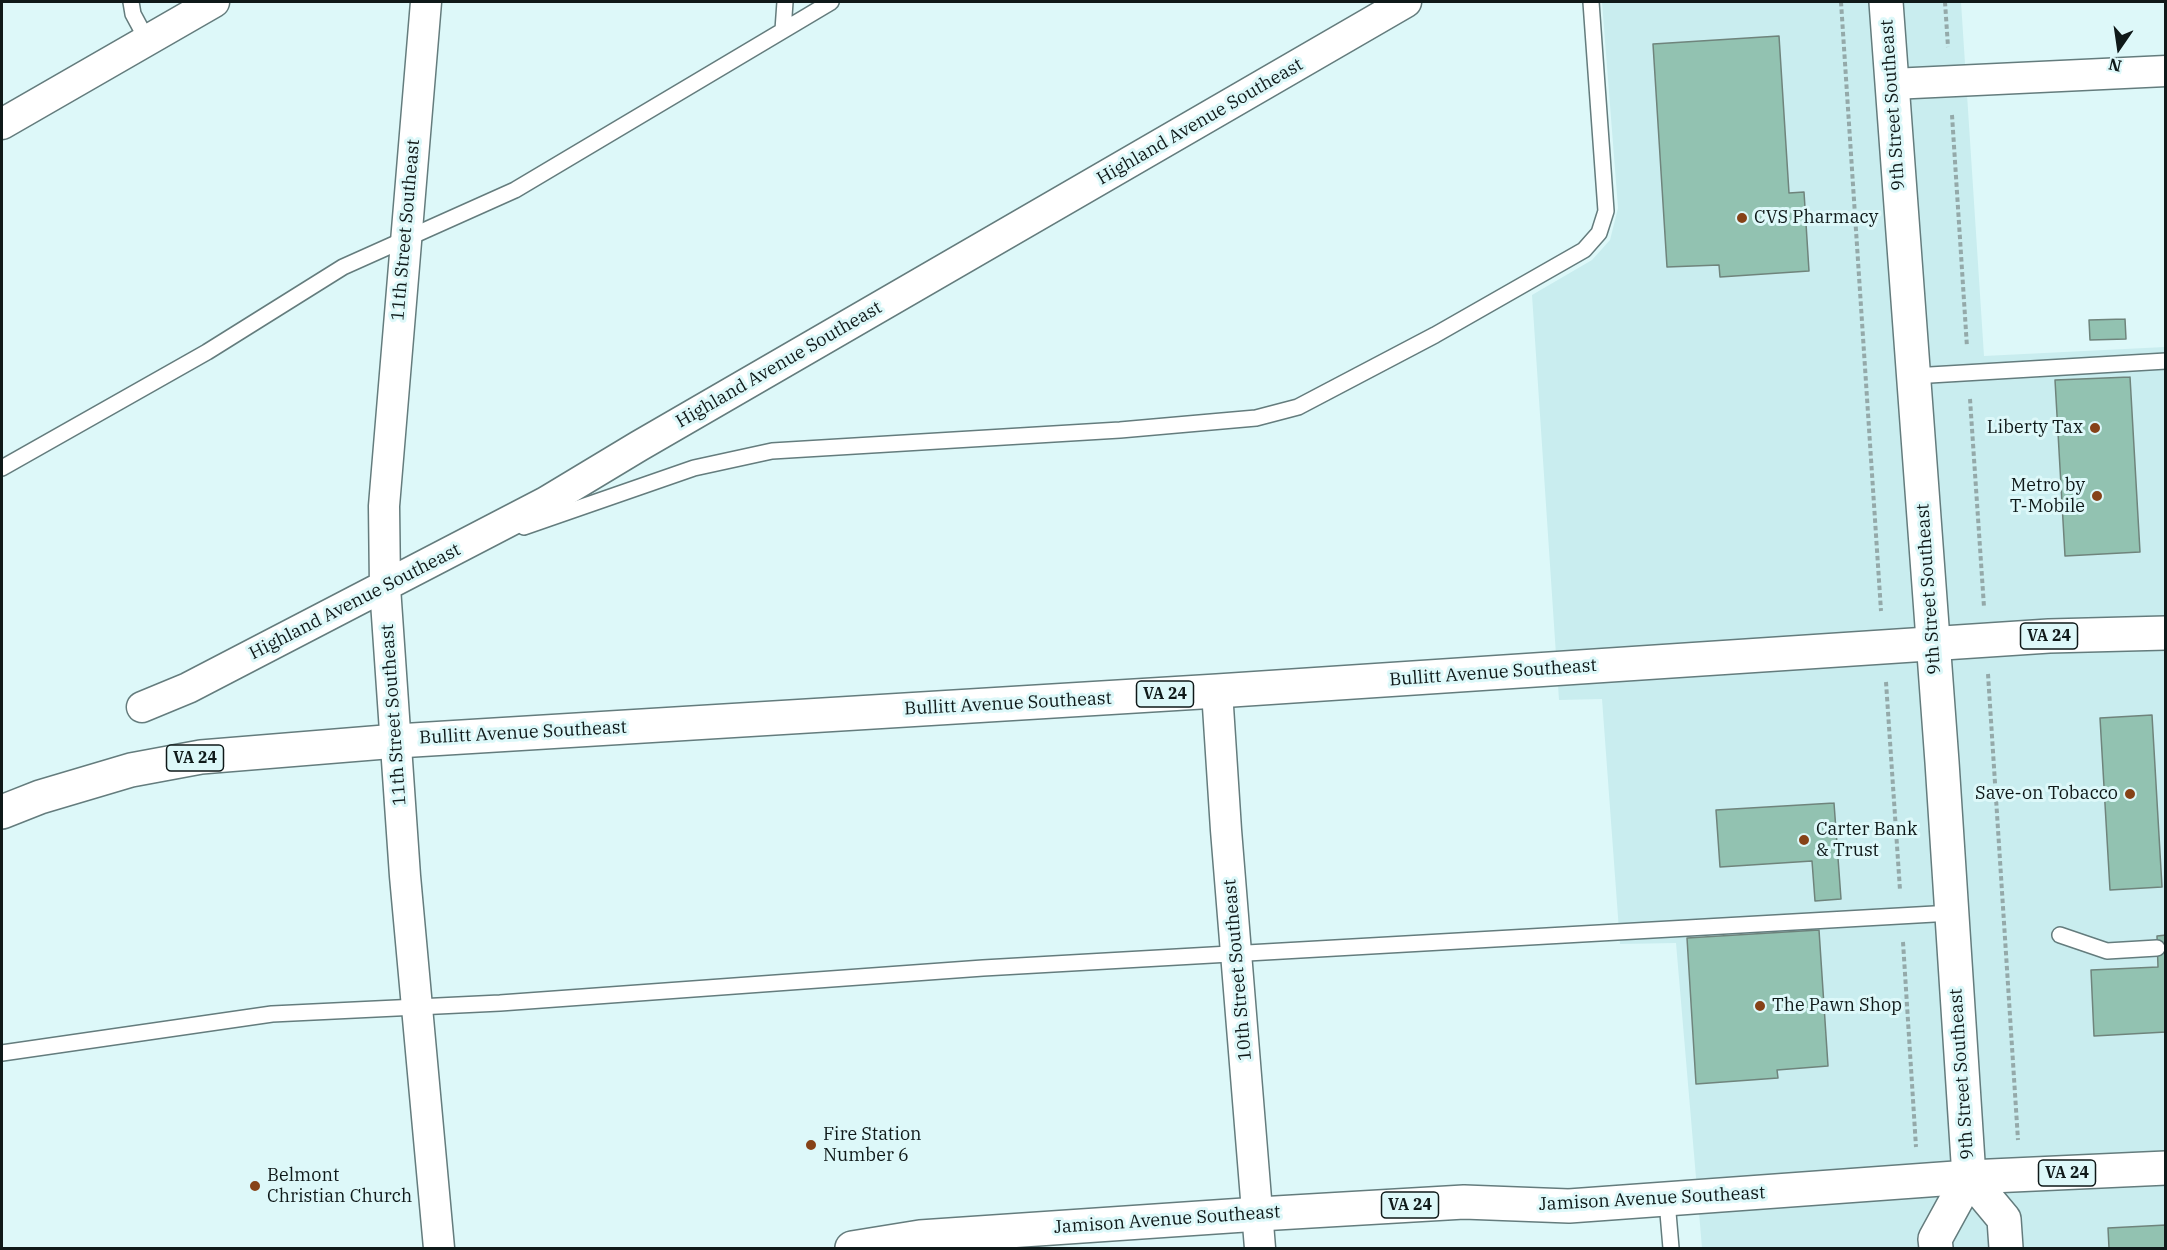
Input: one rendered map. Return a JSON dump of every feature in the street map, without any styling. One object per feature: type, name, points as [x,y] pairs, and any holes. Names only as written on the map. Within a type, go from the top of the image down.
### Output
[{"type":"main road","name":"9th Street Southeast","points":[[1886,2],[1969,1177],[1935,1239],[1936,1248]]},
{"type":"main road","name":"Bullitt Avenue Southeast","points":[[2,812],[40,797],[131,770],[201,757],[397,741],[1218,691],[2049,636],[2166,633]]},
{"type":"main road","name":"Jamison Avenue Southeast","points":[[852,1248],[920,1237],[1259,1214],[1464,1202],[1569,1206],[1667,1201],[1969,1177],[2166,1168]]},
{"type":"main road","name":"9th Street Southeast","points":[[1969,1177],[2004,1219],[2006,1248]]},
{"type":"street","points":[[2,124],[214,2]]},
{"type":"street","name":"11th Street Southeast","points":[[426,2],[384,506],[385,587],[418,1007],[440,1248]]},
{"type":"street","name":"Highland Avenue Southeast","points":[[142,707],[188,688],[454,552],[546,502],[649,440],[1406,2]]},
{"type":"street","points":[[1892,84],[2166,71]]},
{"type":"street","name":"10th Street Southeast","points":[[1218,691],[1260,1248]]},
{"type":"lane","points":[[131,2],[133,14],[147,40]]},
{"type":"lane","points":[[783,30],[785,2]]},
{"type":"lane","points":[[2,468],[207,352],[343,267],[515,190],[831,2]]},
{"type":"lane","points":[[454,552],[694,468],[772,451],[1120,430],[1256,418],[1298,407],[1435,336],[1584,250],[1599,233],[1606,211],[1591,2]]},
{"type":"lane","points":[[1913,376],[2166,361]]},
{"type":"lane","points":[[2,1053],[272,1014],[418,1007],[1236,953],[1952,913]]},
{"type":"lane","points":[[2060,934],[2107,951],[2157,948]]},
{"type":"lane","points":[[1667,1201],[1671,1248]]},
{"type":"shaded area","points":[[1602,2],[1961,2],[1984,356],[2165,347],[2165,1248],[1702,1248],[1676,943],[1620,944],[1602,699],[1559,700],[1532,295],[1592,260],[1610,240],[1618,208]]},
{"type":"building","points":[[1779,36],[1789,193],[1804,192],[1809,271],[1720,277],[1719,265],[1667,267],[1653,44]]},
{"type":"building","points":[[2125,319],[2126,339],[2090,340],[2089,320]]},
{"type":"building","points":[[2130,377],[2140,552],[2065,556],[2055,380]]},
{"type":"building","points":[[2152,715],[2162,887],[2110,890],[2100,718]]},
{"type":"building","points":[[1834,803],[1841,899],[1815,901],[1812,861],[1720,867],[1716,810]]},
{"type":"building","points":[[1819,930],[1828,1066],[1777,1070],[1778,1078],[1696,1084],[1687,938]]},
{"type":"building","points":[[2166,935],[2166,1032],[2094,1036],[2091,970],[2158,967],[2157,936]]},
{"type":"building","points":[[2166,1225],[2166,1248],[2109,1248],[2108,1228]]},
{"type":"place","name":"CVS Pharmacy","points":[[1742,218]]},
{"type":"place","name":"Liberty Tax","points":[[2095,428]]},
{"type":"place","name":"Metro by T-Mobile","points":[[2097,496]]},
{"type":"place","name":"Save-on Tobacco","points":[[2130,794]]},
{"type":"place","name":"Carter Bank & Trust","points":[[1804,840]]},
{"type":"place","name":"The Pawn Shop","points":[[1760,1006]]},
{"type":"place","name":"Fire Station Number 6","points":[[811,1145]]},
{"type":"place","name":"Belmont Christian Church","points":[[255,1186]]}]
